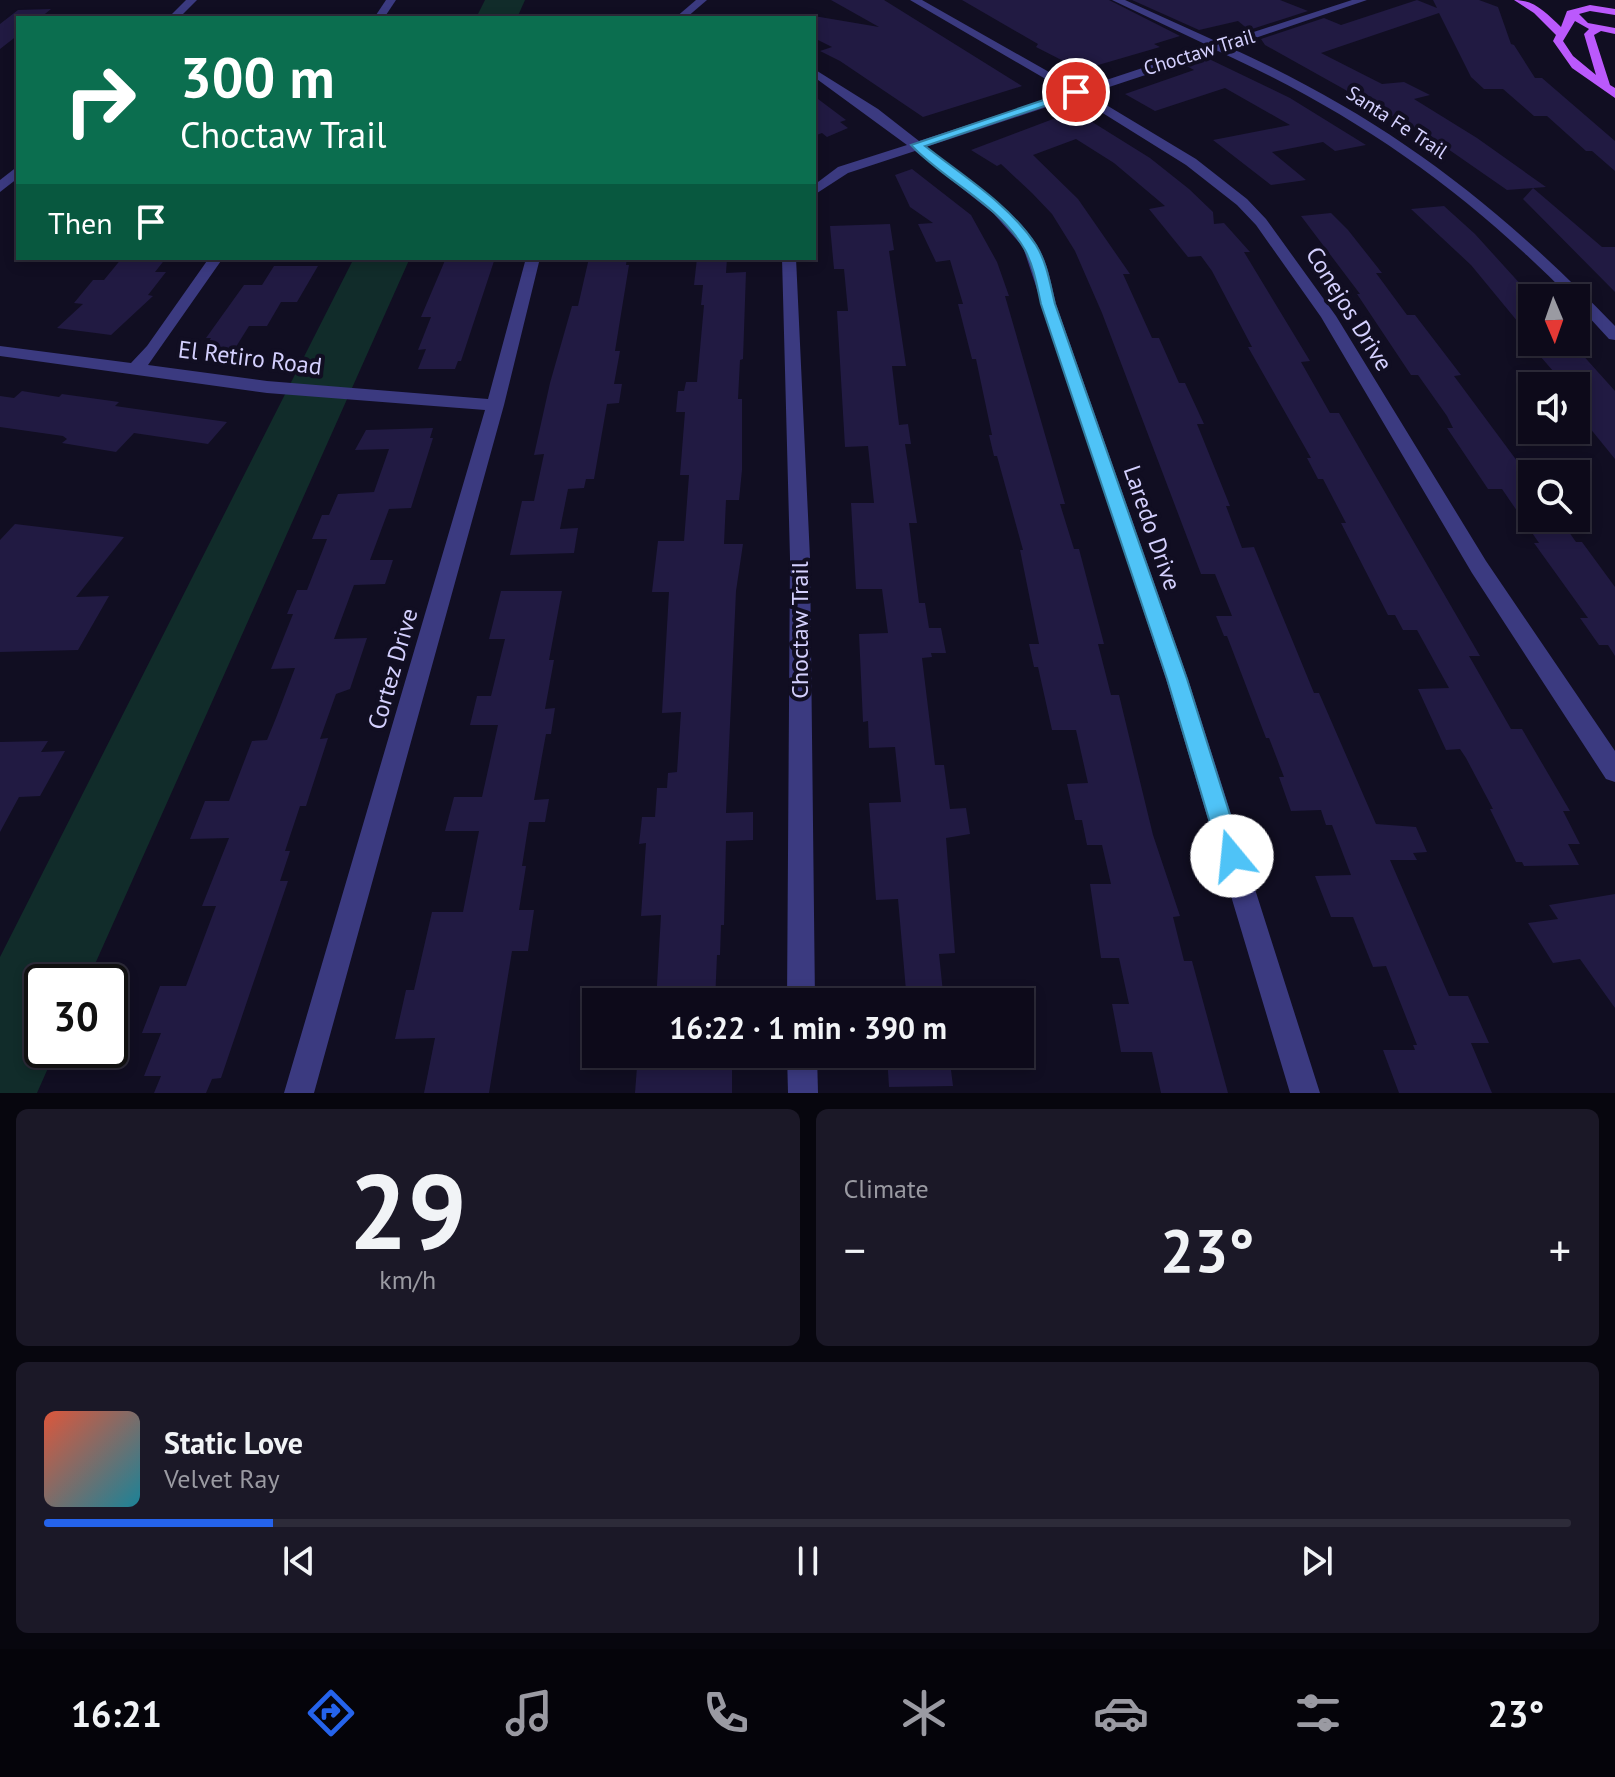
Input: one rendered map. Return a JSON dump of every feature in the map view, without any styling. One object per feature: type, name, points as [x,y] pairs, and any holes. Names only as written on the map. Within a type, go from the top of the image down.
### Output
[{"type":"main road","points":[[1519,0],[1538,11],[1561,33]]},
{"type":"main road","points":[[1576,0],[1590,8],[1612,11]]},
{"type":"main road","points":[[1557,6],[1571,10],[1558,41],[1571,63],[1581,73],[1610,90]]},
{"type":"main road","points":[[1571,15],[1590,8]]},
{"type":"main road","points":[[1571,15],[1597,29],[1615,31]]},
{"type":"main road","points":[[1597,29],[1589,34],[1589,48],[1610,90]]},
{"type":"street","points":[[175,16],[192,0]]},
{"type":"street","points":[[682,16],[702,0]]},
{"type":"street","name":"Conejos Drive","points":[[915,0],[1191,162],[1242,202],[1289,257],[1328,316],[1479,567],[1615,771]]},
{"type":"street","name":"Santa Fe Trail","points":[[1117,0],[1322,97],[1425,161],[1531,249],[1615,335]]},
{"type":"street","points":[[1313,0],[1335,9]]},
{"type":"street","name":"Choctaw Trail","points":[[816,190],[843,170],[1362,0]]},
{"type":"street","name":"Laredo Drive","points":[[816,73],[874,112],[998,210],[1023,237],[1039,266],[1053,319],[1177,679],[1305,1093]]},
{"type":"street","points":[[0,188],[16,172]]},
{"type":"street","points":[[136,368],[153,350],[215,260]]},
{"type":"street","name":"Cortez Drive","points":[[299,1093],[495,405],[532,260]]},
{"type":"street","name":"Choctaw Trail","points":[[789,260],[800,558],[801,988]]},
{"type":"street","name":"El Retiro Road","points":[[0,351],[267,387],[495,405]]},
{"type":"street","points":[[802,1068],[803,1093]]},
{"type":"green space","points":[[485,0],[525,0],[518,16],[477,16]]},
{"type":"green space","points":[[353,260],[409,260],[95,964],[24,964],[24,1068],[48,1068],[37,1093],[0,1093],[0,957]]},
{"type":"building","points":[[831,0],[884,0],[1022,86],[923,117],[820,51],[832,47],[816,39],[816,16],[879,27]]},
{"type":"building","points":[[962,0],[1109,0],[1180,36],[1154,44],[1160,47],[1081,70],[1036,47],[1038,44]]},
{"type":"building","points":[[1132,0],[1280,0],[1308,11],[1249,30],[1238,21],[1199,30]]},
{"type":"building","points":[[1417,0],[1437,8],[1433,0],[1479,0],[1498,7],[1511,44],[1535,78],[1542,78],[1615,141],[1615,171],[1592,151],[1586,151],[1547,116],[1534,116],[1503,89],[1484,89],[1471,77],[1439,13],[1321,53],[1382,84],[1404,82],[1430,95],[1414,99],[1477,138],[1546,187],[1507,190],[1435,140],[1265,45],[1261,39],[1324,18],[1341,25]]},
{"type":"building","points":[[51,9],[42,16],[16,16],[16,37],[0,49],[0,24],[18,10]]},
{"type":"building","points":[[1207,58],[1290,98],[1366,145],[1335,151],[1323,142],[1272,152],[1306,180],[1271,185],[1213,140],[1290,125],[1225,88],[1155,111],[1125,94],[1194,70],[1185,65]]},
{"type":"building","points":[[816,98],[846,120],[840,122],[848,128],[827,137],[822,133],[816,135]]},
{"type":"building","points":[[1069,113],[1081,115],[1150,158],[1213,212],[1214,224],[1224,223],[1250,252],[1244,252],[1310,361],[1301,362],[1330,413],[1339,413],[1480,656],[1469,656],[1511,729],[1522,729],[1570,811],[1563,811],[1580,844],[1568,844],[1579,865],[1524,866],[1522,862],[1516,862],[1466,758],[1460,749],[1446,750],[1418,689],[1449,688],[1417,630],[1403,630],[1395,615],[1388,615],[1341,523],[1346,523],[1323,479],[1318,479],[1307,458],[1311,458],[1248,347],[1252,347],[1212,271],[1201,256],[1188,257],[1149,209],[1165,206],[1114,163],[1076,139],[1033,155],[1078,199],[1130,274],[1123,274],[1152,338],[1159,338],[1179,383],[1185,383],[1204,424],[1197,424],[1230,506],[1226,506],[1242,548],[1254,547],[1314,693],[1319,693],[1376,824],[1416,827],[1427,852],[1413,853],[1417,860],[1390,860],[1449,996],[1468,996],[1489,1043],[1471,1043],[1492,1093],[1399,1093],[1383,1050],[1415,1050],[1413,1045],[1417,1045],[1386,966],[1373,967],[1353,917],[1331,917],[1315,876],[1351,875],[1332,825],[1326,825],[1321,810],[1291,811],[1279,777],[1284,777],[1269,738],[1266,738],[1227,636],[1224,636],[1216,616],[1232,616],[1215,574],[1201,574],[1102,313],[1075,251],[1052,214],[1032,193],[1001,164],[997,166],[971,150]]},
{"type":"building","points":[[912,169],[971,215],[997,262],[1009,296],[1005,296],[1065,504],[1060,504],[1074,549],[1079,549],[1104,644],[1098,644],[1111,695],[1119,695],[1153,835],[1180,916],[1173,917],[1184,961],[1192,961],[1228,1093],[1161,1093],[1152,1052],[1121,1052],[1112,1004],[1129,1004],[1119,958],[1101,958],[1090,884],[1111,884],[1102,845],[1087,845],[1082,820],[1075,820],[1067,784],[1088,783],[1076,730],[1052,730],[1038,667],[1034,667],[1029,644],[1039,644],[1020,550],[1023,550],[997,456],[994,456],[976,359],[972,359],[958,304],[963,304],[950,260],[936,262],[918,224],[933,223],[910,207],[895,175]]},
{"type":"building","points":[[1533,188],[1602,247],[1615,247],[1615,292],[1523,199]]},
{"type":"building","points":[[1444,206],[1475,234],[1520,284],[1518,322],[1471,265],[1411,209]]},
{"type":"building","points":[[1331,213],[1382,273],[1376,273],[1407,315],[1415,315],[1461,375],[1454,376],[1518,462],[1518,512],[1502,489],[1488,489],[1447,428],[1453,428],[1447,416],[1418,375],[1411,375],[1357,294],[1360,294],[1301,216]]},
{"type":"building","points":[[890,224],[894,250],[889,251],[906,366],[892,366],[899,425],[908,424],[911,444],[905,444],[917,523],[909,523],[919,603],[925,603],[929,628],[941,628],[946,653],[931,653],[932,657],[922,658],[935,765],[944,765],[950,809],[966,808],[970,834],[946,838],[955,953],[939,954],[943,988],[906,988],[898,899],[876,900],[869,803],[901,802],[895,747],[869,748],[868,721],[863,722],[859,634],[888,633],[882,589],[856,589],[851,503],[874,503],[868,446],[845,447],[837,311],[848,311],[844,269],[834,269],[830,226]]},
{"type":"building","points":[[120,260],[164,260],[155,272],[166,272],[148,295],[153,296],[111,335],[57,328],[83,304],[74,303],[93,280],[104,280]]},
{"type":"building","points":[[445,260],[494,260],[461,361],[455,369],[418,369],[426,349],[418,350],[431,317],[421,317]]},
{"type":"building","points":[[589,260],[627,260],[626,265],[629,265],[615,351],[620,351],[614,384],[622,384],[619,403],[607,404],[594,479],[586,479],[584,488],[568,489],[560,529],[578,528],[574,553],[510,555],[522,501],[534,501],[544,454],[534,455],[550,383],[572,306],[578,306]]},
{"type":"building","points":[[697,260],[727,260],[726,273],[746,272],[743,359],[740,360],[738,399],[742,399],[742,470],[739,500],[726,500],[724,544],[743,544],[736,591],[726,813],[753,812],[753,840],[726,841],[724,925],[721,925],[716,988],[657,988],[661,915],[641,916],[646,843],[639,844],[642,817],[655,817],[657,788],[667,788],[668,773],[677,772],[681,712],[662,713],[669,592],[652,592],[658,541],[684,541],[689,475],[680,475],[685,412],[676,412],[678,391],[684,391],[686,382],[697,382],[703,285],[694,285]]},
{"type":"building","points":[[274,266],[318,266],[297,302],[281,302],[267,326],[249,326],[234,350],[203,350],[211,338],[206,338],[244,285],[262,285]]},
{"type":"building","points":[[1540,356],[1584,356],[1615,391],[1615,459],[1590,428],[1590,372],[1554,372]]},
{"type":"building","points":[[22,391],[119,402],[115,406],[227,422],[208,444],[134,433],[116,452],[62,443],[67,439],[63,436],[0,427],[0,396],[14,398]]},
{"type":"building","points":[[433,428],[430,438],[433,438],[411,508],[389,509],[370,560],[393,560],[385,584],[354,585],[334,639],[367,638],[350,689],[336,694],[320,739],[328,738],[306,806],[300,806],[285,851],[290,851],[280,881],[288,881],[221,1078],[212,1079],[206,1093],[154,1093],[161,1076],[144,1076],[161,1033],[142,1033],[160,986],[186,986],[216,906],[202,906],[229,838],[190,839],[205,801],[229,801],[252,741],[267,740],[276,718],[295,668],[271,669],[293,614],[287,614],[297,590],[307,590],[327,539],[312,539],[322,515],[329,515],[338,494],[374,492],[389,449],[355,450],[366,430]]},
{"type":"building","points":[[15,524],[124,537],[76,597],[109,596],[78,650],[0,652],[0,540]]},
{"type":"building","points":[[1531,532],[1569,532],[1576,542],[1582,542],[1615,587],[1615,656],[1608,645],[1599,645],[1580,618],[1588,618],[1534,543],[1539,543]]},
{"type":"building","points":[[501,591],[562,591],[549,660],[554,660],[545,709],[555,708],[551,734],[546,734],[534,800],[549,799],[545,822],[529,822],[522,866],[526,866],[519,910],[534,910],[528,951],[512,951],[489,1093],[424,1093],[435,1038],[395,1039],[406,990],[414,990],[432,912],[463,912],[479,831],[445,831],[454,797],[482,797],[498,725],[470,725],[477,696],[491,696],[505,639],[489,639]]},
{"type":"building","points":[[48,741],[41,752],[65,751],[40,796],[19,797],[0,832],[0,742]]},
{"type":"building","points":[[1615,894],[1615,1008],[1580,959],[1553,963],[1528,923],[1558,919],[1549,905]]},
{"type":"building","points":[[637,1068],[732,1068],[732,1093],[635,1093]]},
{"type":"building","points":[[888,1068],[951,1068],[953,1086],[889,1087]]},
{"type":"route","points":[[1076,92],[917,145],[998,210],[1030,246],[1039,266],[1048,304],[1177,679],[1232,856]]}]
